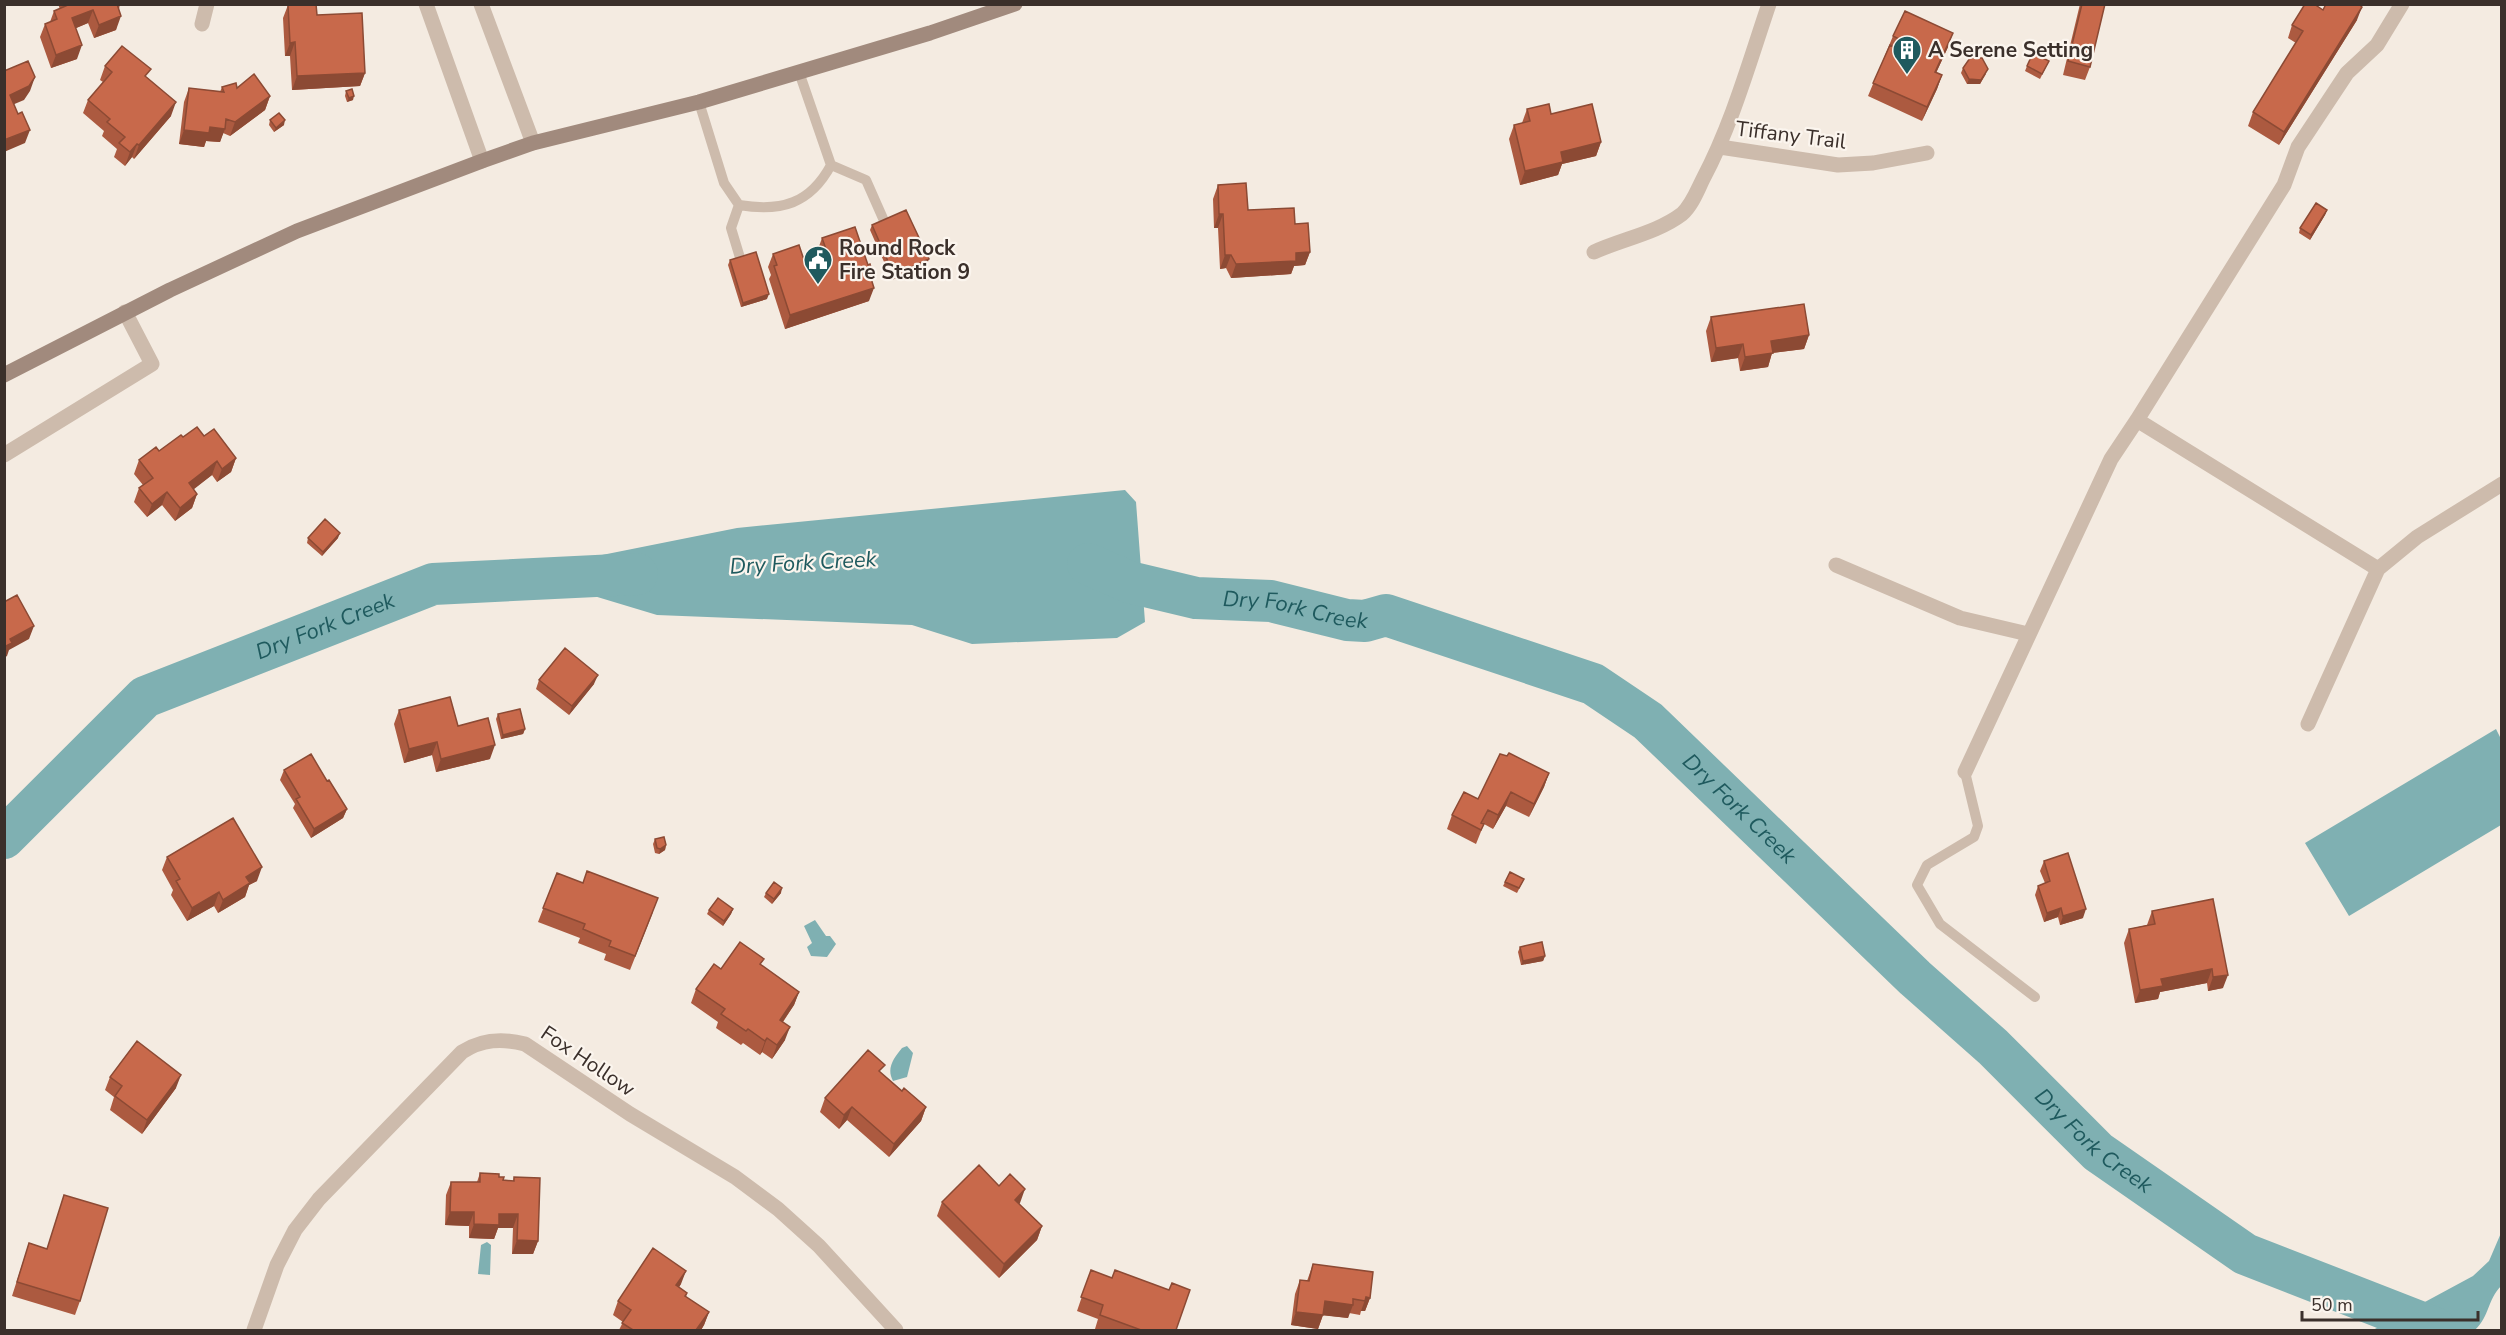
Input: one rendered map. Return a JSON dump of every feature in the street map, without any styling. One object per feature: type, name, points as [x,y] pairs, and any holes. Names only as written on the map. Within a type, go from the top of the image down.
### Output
[{"type":"main road","points":[[4,375],[125,312],[297,231],[482,161],[533,143],[699,102],[930,33],[1015,4]]},
{"type":"street","points":[[202,24],[207,4]]},
{"type":"street","points":[[426,4],[482,161]]},
{"type":"street","points":[[481,4],[533,143]]},
{"type":"street","points":[[1594,252],[1663,225],[1690,205],[1720,147],[1769,4]]},
{"type":"street","points":[[1965,772],[2111,459],[2284,185],[2298,147],[2347,74],[2377,45],[2402,4]]},
{"type":"street","name":"Tiffany Trail","points":[[1720,147],[1838,165],[1873,163],[1927,153]]},
{"type":"street","points":[[4,455],[152,364],[125,312]]},
{"type":"street","points":[[2137,420],[2378,569]]},
{"type":"street","points":[[2308,724],[2378,569],[2416,537],[2502,484]]},
{"type":"street","points":[[1836,565],[1960,618],[2028,634]]},
{"type":"street","name":"Fox Hollow","points":[[254,1330],[276,1265],[295,1230],[319,1198],[462,1052],[488,1041],[507,1039],[525,1044],[630,1114],[735,1177],[778,1209],[819,1246],[896,1330]]},
{"type":"lane","points":[[699,102],[724,183],[739,205],[765,209],[795,203],[821,184],[831,165],[799,72]]},
{"type":"lane","points":[[831,165],[866,180],[885,223]]},
{"type":"lane","points":[[739,205],[731,228],[741,261]]},
{"type":"lane","points":[[1965,772],[1978,826],[1974,837],[1927,865],[1917,885],[1940,924],[2036,997]]},
{"type":"water","points":[[1125,490],[1136,502],[1145,622],[1117,638],[972,644],[912,625],[657,615],[594,596],[567,562],[737,528]]},
{"type":"water","points":[[2496,729],[2501,739],[2501,825],[2349,916],[2305,843]]},
{"type":"water","points":[[815,920],[826,936],[830,936],[836,944],[827,957],[811,956],[807,947],[812,943],[804,926]]},
{"type":"water","points":[[907,1046],[913,1053],[907,1077],[893,1081],[890,1072],[892,1063],[902,1048]]},
{"type":"water","points":[[2501,1233],[2501,1286],[2475,1330],[2373,1330],[2473,1276],[2489,1261]]},
{"type":"water","points":[[487,1242],[491,1245],[490,1275],[478,1274],[481,1245]]},
{"type":"building","points":[[68,4],[117,4],[121,16],[99,25],[93,10],[72,18],[82,45],[56,55],[45,24],[57,19],[54,11]]},
{"type":"building","points":[[316,4],[317,15],[362,13],[365,73],[297,76],[295,42],[290,43],[288,5]]},
{"type":"building","points":[[2082,4],[2105,4],[2090,67],[2068,61]]},
{"type":"building","points":[[2305,4],[2314,4],[2323,10],[2326,4],[2359,4],[2362,7],[2284,132],[2253,112],[2303,31],[2292,25]]},
{"type":"building","name":"A Serene Setting","points":[[1905,11],[1953,33],[1935,72],[1942,75],[1927,107],[1873,83],[1890,45],[1901,50],[1905,42],[1893,36]]},
{"type":"building","points":[[122,46],[151,69],[145,76],[176,102],[139,145],[137,144],[130,152],[119,143],[125,137],[107,122],[110,119],[88,100],[112,72],[105,66]]},
{"type":"building","points":[[2033,53],[2049,61],[2042,74],[2027,66]]},
{"type":"building","points":[[1970,58],[1982,58],[1988,69],[1981,80],[1969,79],[1963,68]]},
{"type":"building","points":[[28,61],[35,77],[29,86],[10,95],[18,114],[22,112],[30,130],[4,140],[4,71]]},
{"type":"building","points":[[254,74],[270,96],[235,122],[226,119],[225,129],[210,127],[209,133],[184,130],[189,88],[224,92],[222,87],[236,83],[237,88]]},
{"type":"building","points":[[352,89],[354,96],[349,98],[346,91]]},
{"type":"building","points":[[1549,104],[1551,114],[1592,104],[1601,142],[1561,152],[1563,162],[1525,171],[1514,125],[1530,121],[1527,109]]},
{"type":"building","points":[[279,113],[285,120],[276,128],[270,120]]},
{"type":"building","points":[[1246,183],[1248,210],[1294,208],[1295,224],[1308,223],[1310,252],[1296,253],[1296,261],[1236,264],[1231,255],[1225,255],[1223,214],[1219,214],[1218,185]]},
{"type":"building","points":[[2316,203],[2327,210],[2311,235],[2300,228]]},
{"type":"building","points":[[906,210],[929,259],[894,275],[872,225]]},
{"type":"building","name":"Round Rock Fire Station 9","points":[[855,227],[868,265],[870,264],[872,271],[869,272],[874,288],[790,315],[774,266],[777,265],[773,254],[799,245],[803,257],[826,249],[822,238]]},
{"type":"building","points":[[756,252],[769,294],[743,303],[730,260]]},
{"type":"building","points":[[1804,304],[1809,335],[1771,341],[1773,353],[1745,357],[1743,344],[1716,348],[1711,317]]},
{"type":"building","points":[[197,427],[204,436],[214,429],[236,458],[222,469],[217,461],[189,483],[197,494],[180,508],[167,492],[152,504],[139,488],[153,478],[139,460],[156,447],[159,451]]},
{"type":"building","points":[[325,519],[340,533],[323,552],[308,538]]},
{"type":"building","points":[[17,595],[34,626],[10,639],[12,643],[4,647],[4,602]]},
{"type":"building","points":[[565,648],[598,675],[572,706],[539,680]]},
{"type":"building","points":[[450,697],[458,726],[488,718],[495,745],[441,759],[437,742],[409,749],[399,710]]},
{"type":"building","points":[[520,709],[525,729],[503,735],[498,714]]},
{"type":"building","points":[[1509,753],[1549,773],[1534,804],[1511,792],[1498,815],[1488,810],[1481,823],[1484,824],[1481,830],[1452,815],[1464,792],[1478,799],[1500,754],[1507,756]]},
{"type":"building","points":[[311,754],[347,809],[314,829],[296,799],[300,797],[284,770]]},
{"type":"building","points":[[233,818],[262,867],[246,877],[250,883],[223,900],[219,892],[192,908],[176,881],[180,879],[167,857]]},
{"type":"building","points":[[664,837],[666,845],[660,849],[657,848],[655,839]]},
{"type":"building","points":[[2068,853],[2086,909],[2063,916],[2061,908],[2047,913],[2038,886],[2050,881],[2044,861]]},
{"type":"building","points":[[587,871],[658,898],[635,956],[609,946],[611,941],[583,929],[585,924],[543,908],[557,873],[583,883]]},
{"type":"building","points":[[1510,872],[1524,879],[1519,888],[1505,882]]},
{"type":"building","points":[[774,882],[782,888],[774,899],[766,893]]},
{"type":"building","points":[[718,898],[733,909],[724,921],[709,910]]},
{"type":"building","points":[[2213,899],[2228,975],[2213,977],[2212,969],[2161,979],[2163,986],[2140,990],[2129,929],[2155,924],[2152,911]]},
{"type":"building","points":[[740,942],[764,959],[760,964],[799,992],[780,1020],[790,1027],[777,1045],[767,1038],[765,1041],[748,1029],[746,1031],[721,1014],[725,1009],[696,989],[714,964],[721,969]]},
{"type":"building","points":[[1542,942],[1545,956],[1523,961],[1520,947]]},
{"type":"building","points":[[137,1041],[181,1075],[147,1120],[115,1096],[122,1086],[110,1077]]},
{"type":"building","points":[[868,1050],[885,1065],[879,1071],[902,1091],[904,1088],[926,1107],[894,1144],[852,1107],[844,1115],[825,1098]]},
{"type":"building","points":[[979,1165],[999,1186],[1010,1174],[1025,1189],[1015,1200],[1042,1226],[1004,1264],[942,1202]]},
{"type":"building","points":[[480,1173],[499,1174],[499,1177],[504,1177],[503,1180],[514,1181],[514,1177],[540,1178],[538,1241],[517,1240],[518,1214],[499,1214],[499,1225],[474,1224],[474,1212],[450,1212],[451,1182],[480,1182]]},
{"type":"building","points":[[64,1195],[108,1208],[80,1301],[17,1282],[29,1243],[47,1249]]},
{"type":"building","points":[[653,1248],[686,1271],[676,1285],[687,1293],[685,1296],[709,1312],[696,1330],[633,1330],[622,1323],[631,1310],[618,1301]]},
{"type":"building","points":[[1313,1264],[1373,1272],[1370,1298],[1366,1297],[1365,1301],[1353,1299],[1353,1305],[1325,1301],[1323,1315],[1296,1312],[1300,1280],[1309,1281]]},
{"type":"building","points":[[1091,1270],[1112,1278],[1115,1270],[1169,1290],[1172,1283],[1190,1290],[1176,1330],[1141,1330],[1100,1315],[1103,1305],[1081,1297]]},
{"type":"waterway","name":"Dry Fork Creek","points":[[1088,564],[1129,582],[1196,598],[1271,601],[1347,620],[1365,621],[1386,615],[1593,684],[1648,721],[1915,978],[1993,1047],[2098,1152],[2245,1254],[2435,1328]]},
{"type":"waterway","name":"Dry Fork Creek","points":[[4,838],[145,697],[433,584],[637,574]]},
{"type":"place","name":"A Serene Setting","points":[[1907,76]]},
{"type":"place","name":"Round Rock Fire Station 9","points":[[818,286]]}]
